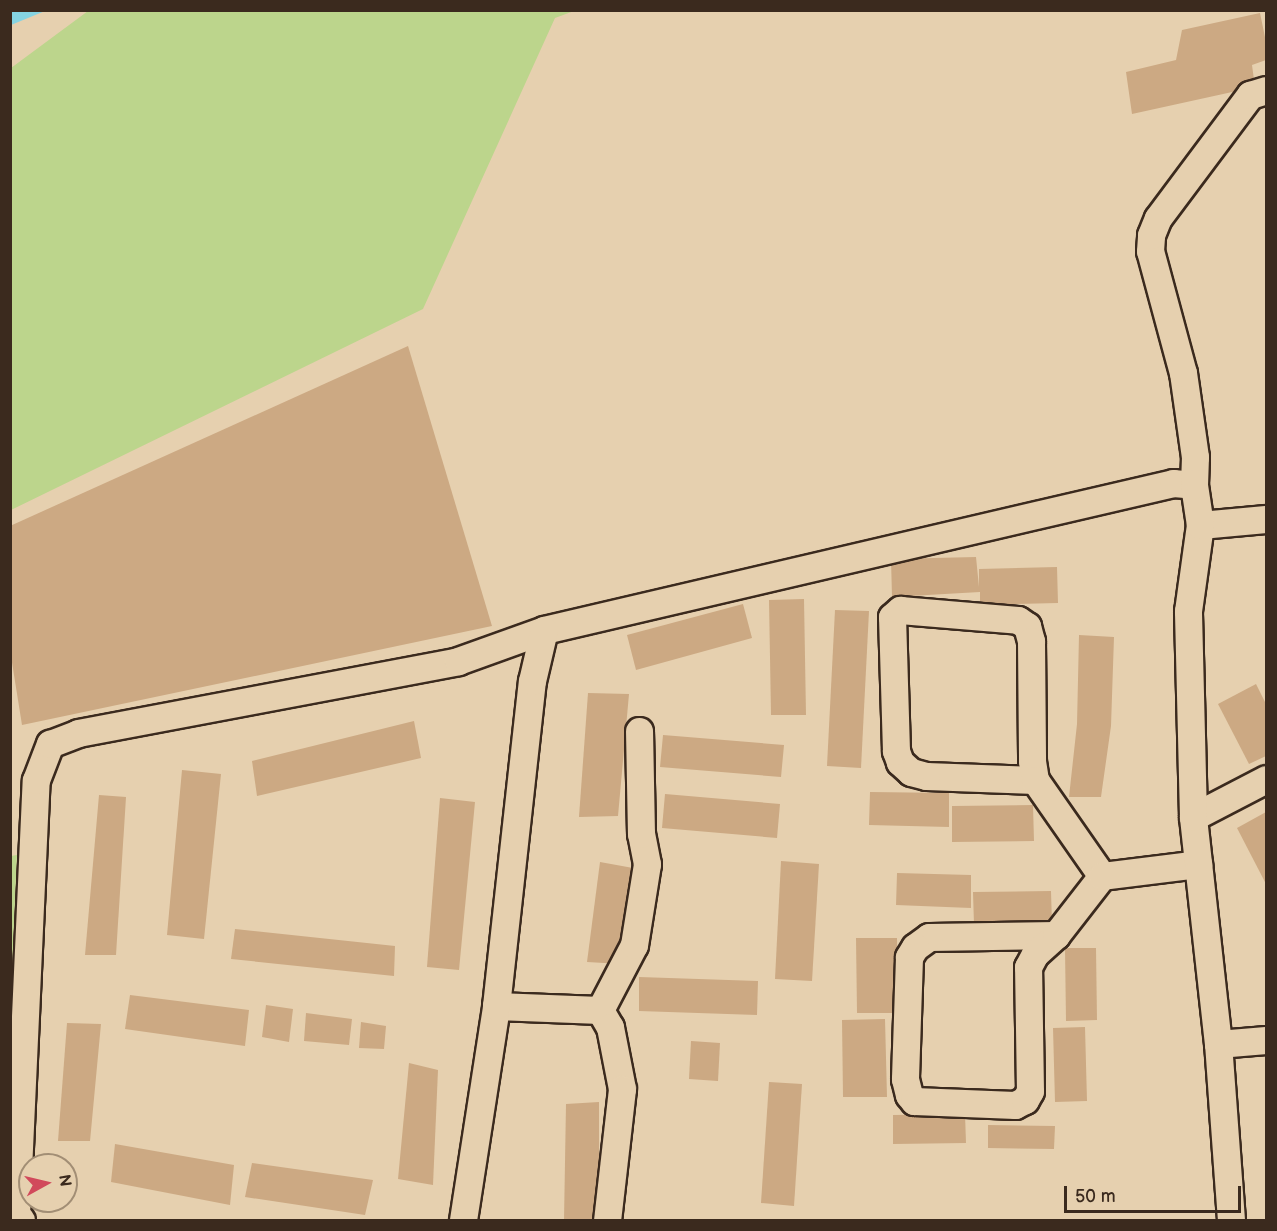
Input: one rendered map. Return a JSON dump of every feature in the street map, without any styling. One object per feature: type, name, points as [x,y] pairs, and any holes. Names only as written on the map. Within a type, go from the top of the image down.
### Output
[{"type":"street","points":[[1231,1221],[1218,1044],[1193,818],[1188,611],[1200,525],[1194,485],[1195,457],[1183,373],[1150,251],[1151,235],[1158,218],[1250,95],[1266,90]]},
{"type":"street","points":[[21,1221],[16,1214],[36,780],[50,744],[78,733],[458,661],[544,630],[1173,483],[1194,485]]},
{"type":"street","points":[[1200,525],[1266,519]]},
{"type":"street","points":[[1035,780],[926,776],[911,772],[900,762],[896,751],[892,617],[900,610],[1018,620],[1027,626],[1031,641],[1032,761],[1035,780],[1101,876]]},
{"type":"street","points":[[463,1221],[496,1005],[532,681],[544,630]]},
{"type":"street","points":[[600,1010],[634,945],[647,864],[641,834],[639,731]]},
{"type":"street","points":[[1193,818],[1266,779]]},
{"type":"street","points":[[1056,935],[929,937],[915,946],[909,957],[905,1079],[909,1095],[914,1101],[1014,1105],[1025,1100],[1030,1091],[1028,967],[1035,954],[1056,935],[1101,876],[1198,864]]},
{"type":"street","points":[[496,1005],[600,1010]]},
{"type":"street","points":[[600,1010],[610,1027],[622,1089],[607,1221]]},
{"type":"street","points":[[1218,1044],[1266,1040]]},
{"type":"green space","points":[[88,11],[574,11],[555,18],[423,309],[11,510],[11,68]]},
{"type":"green space","points":[[17,855],[11,992],[11,856]]},
{"type":"water","points":[[11,10],[45,10],[45,11],[11,25]]},
{"type":"building","points":[[1260,13],[1266,42],[1266,60],[1252,65],[1255,87],[1132,114],[1126,72],[1176,60],[1182,30]]},
{"type":"building","points":[[408,346],[492,626],[22,725],[10,650],[10,526]]},
{"type":"building","points":[[976,557],[979,587],[979,569],[1057,567],[1058,603],[980,605],[980,592],[892,597],[891,559]]},
{"type":"building","points":[[804,599],[806,715],[771,715],[769,600]]},
{"type":"building","points":[[743,604],[752,638],[636,670],[627,635]]},
{"type":"building","points":[[835,610],[869,611],[861,768],[827,766]]},
{"type":"building","points":[[1079,635],[1114,637],[1111,726],[1101,797],[1069,797],[1077,724]]},
{"type":"building","points":[[1256,684],[1266,704],[1266,756],[1249,764],[1218,704]]},
{"type":"building","points":[[588,693],[629,694],[618,816],[579,817]]},
{"type":"building","points":[[414,721],[421,758],[257,796],[252,761]]},
{"type":"building","points":[[663,735],[784,745],[781,777],[660,767]]},
{"type":"building","points":[[182,770],[221,774],[204,939],[167,935]]},
{"type":"building","points":[[870,792],[949,793],[949,827],[869,825]]},
{"type":"building","points":[[665,794],[780,804],[777,838],[662,828]]},
{"type":"building","points":[[99,795],[126,797],[116,955],[85,955]]},
{"type":"building","points":[[440,798],[475,802],[459,970],[427,967]]},
{"type":"building","points":[[1033,805],[1034,841],[952,842],[952,806]]},
{"type":"building","points":[[1266,812],[1266,884],[1237,828]]},
{"type":"building","points":[[781,861],[819,864],[812,981],[775,979]]},
{"type":"building","points":[[600,862],[633,868],[622,964],[587,962]]},
{"type":"building","points":[[897,873],[971,875],[971,908],[896,905]]},
{"type":"building","points":[[1051,891],[1052,924],[974,925],[973,892]]},
{"type":"building","points":[[235,929],[395,946],[394,976],[231,959]]},
{"type":"building","points":[[856,938],[897,938],[898,1013],[857,1013]]},
{"type":"building","points":[[1065,948],[1096,948],[1097,1020],[1066,1021]]},
{"type":"building","points":[[639,977],[758,981],[757,1015],[639,1011]]},
{"type":"building","points":[[130,995],[249,1010],[245,1046],[125,1029]]},
{"type":"building","points":[[266,1005],[293,1009],[289,1042],[262,1037]]},
{"type":"building","points":[[306,1013],[352,1019],[349,1045],[304,1041]]},
{"type":"building","points":[[885,1019],[887,1097],[843,1097],[842,1020]]},
{"type":"building","points":[[361,1022],[386,1026],[384,1049],[359,1048]]},
{"type":"building","points":[[67,1023],[101,1024],[90,1141],[58,1141]]},
{"type":"building","points":[[1085,1027],[1087,1101],[1055,1102],[1053,1028]]},
{"type":"building","points":[[691,1041],[720,1043],[718,1081],[689,1079]]},
{"type":"building","points":[[409,1063],[438,1070],[433,1185],[398,1179]]},
{"type":"building","points":[[769,1082],[802,1084],[794,1206],[761,1203]]},
{"type":"building","points":[[599,1102],[599,1220],[564,1220],[566,1104]]},
{"type":"building","points":[[965,1114],[966,1143],[893,1144],[893,1115]]},
{"type":"building","points":[[988,1125],[1055,1126],[1054,1149],[988,1148]]},
{"type":"building","points":[[115,1144],[234,1165],[230,1205],[111,1182]]},
{"type":"building","points":[[252,1163],[373,1180],[365,1215],[245,1197]]}]
